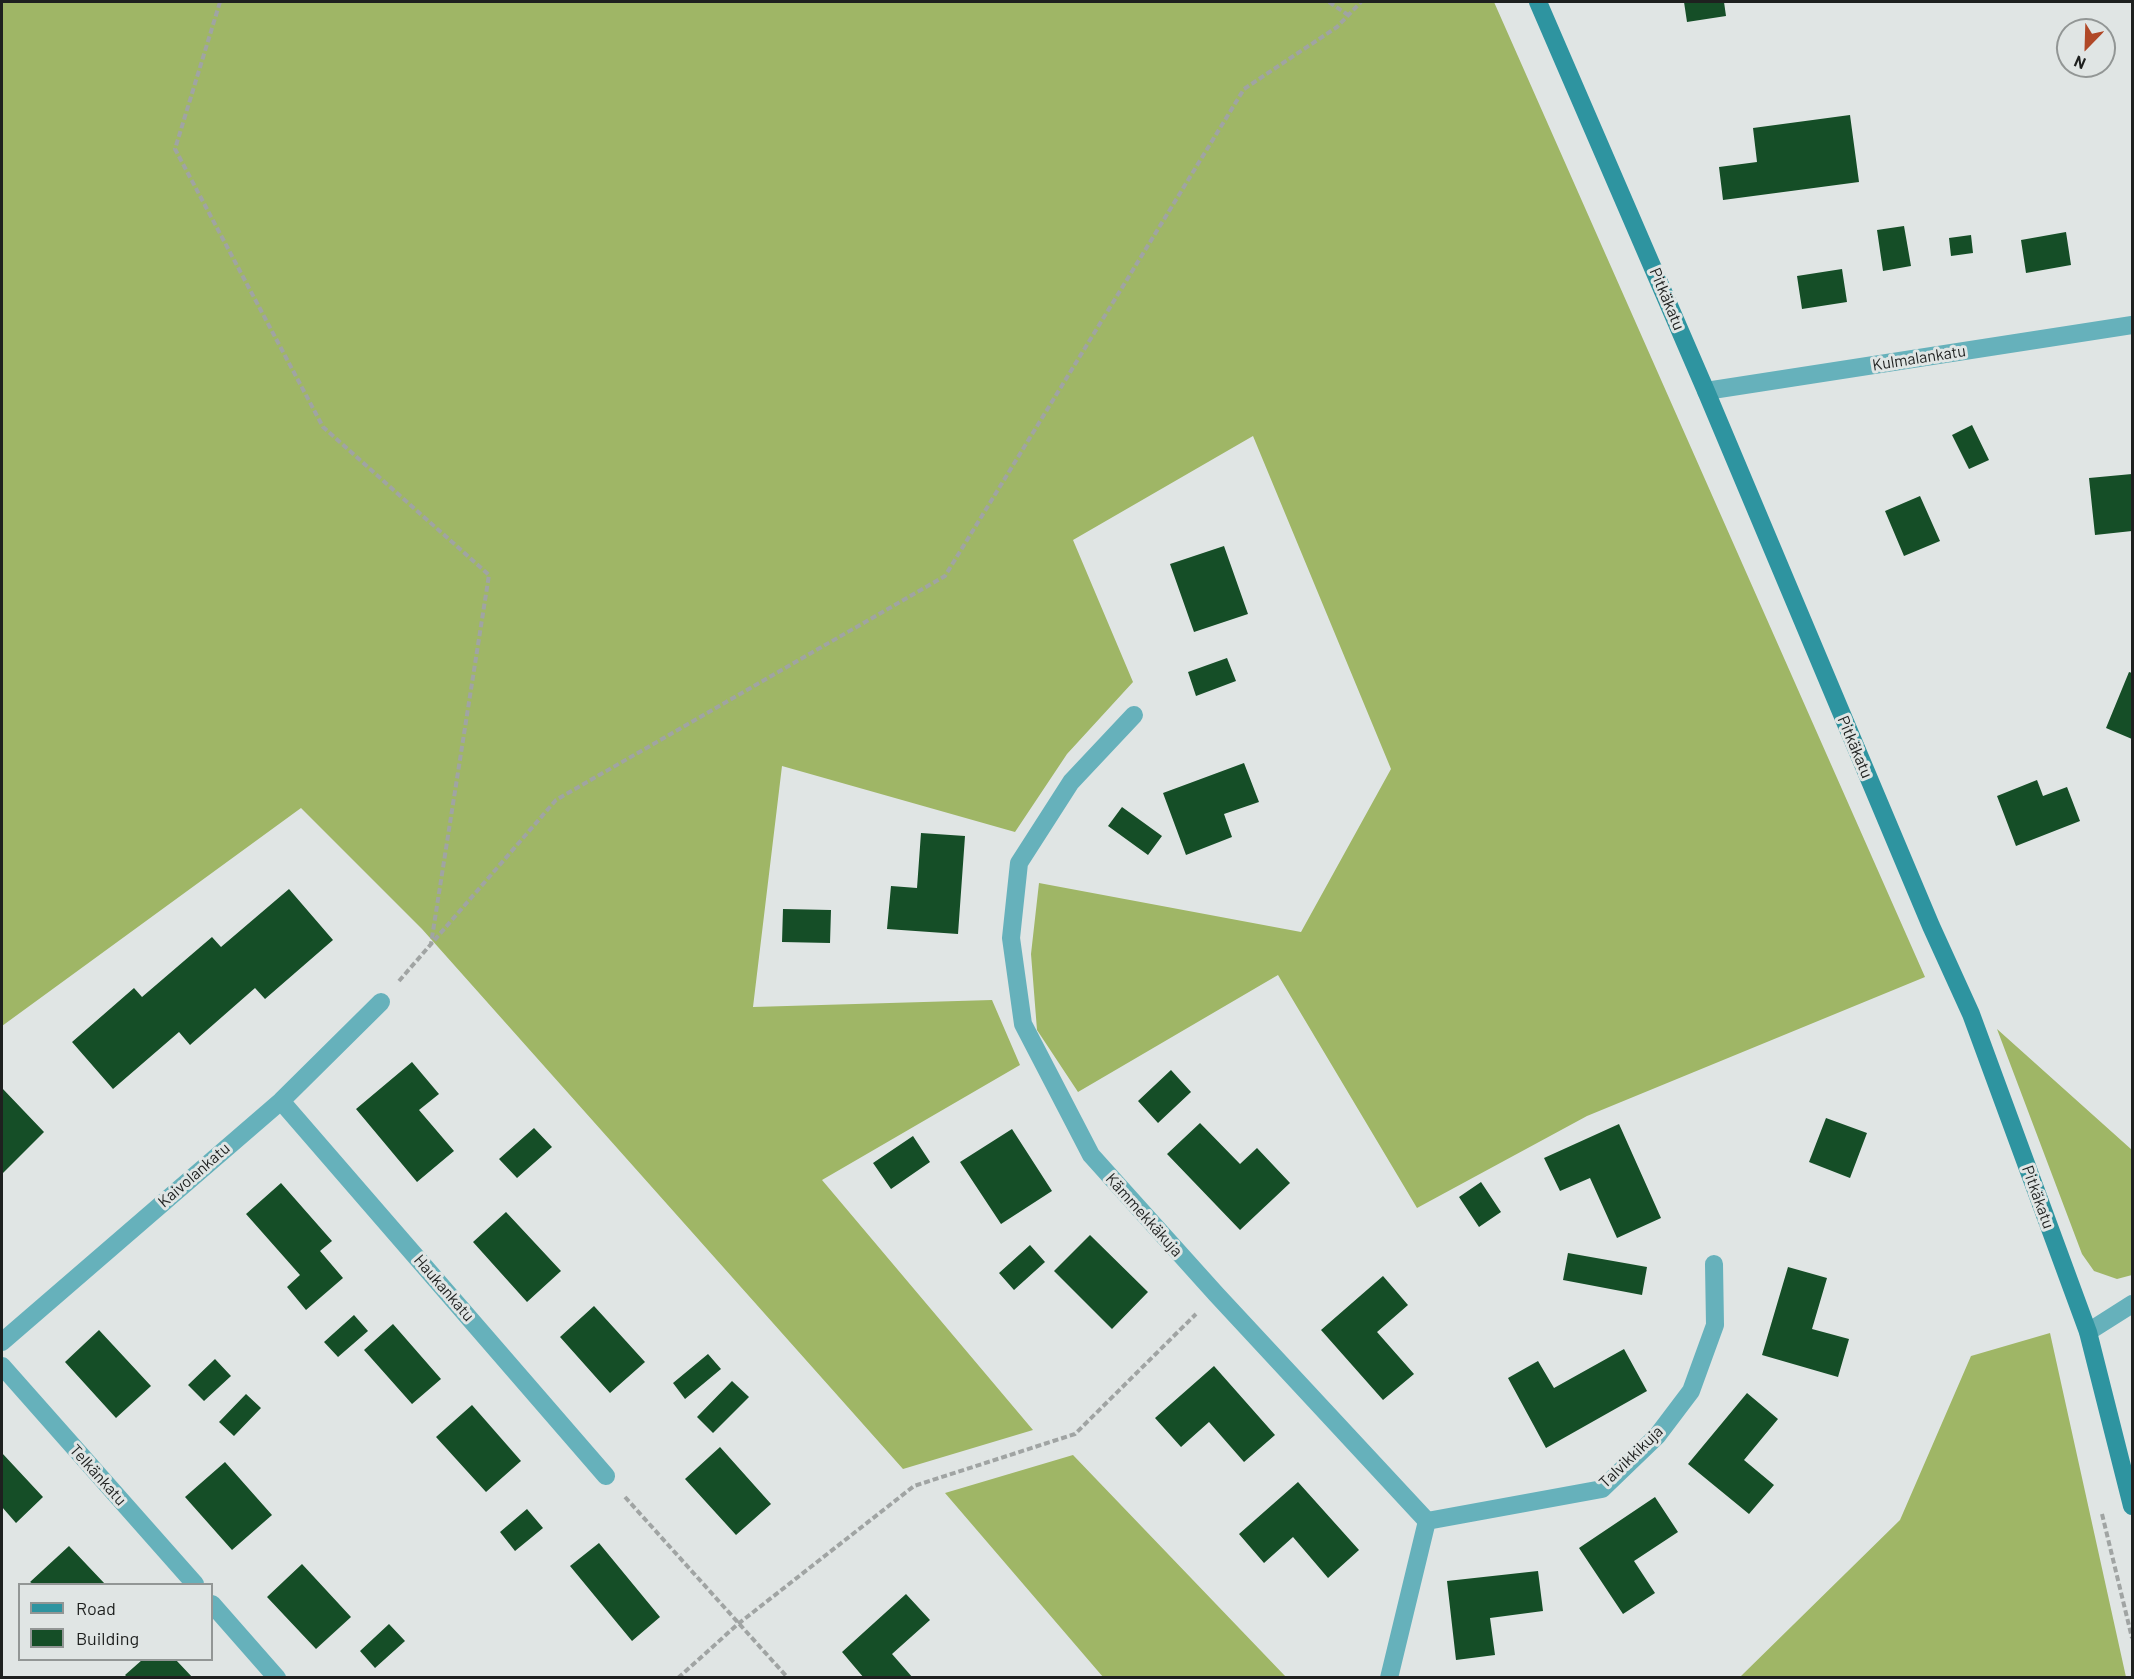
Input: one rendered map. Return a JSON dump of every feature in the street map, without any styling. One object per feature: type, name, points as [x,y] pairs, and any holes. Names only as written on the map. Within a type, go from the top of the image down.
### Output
[{"type":"street","name":"Pitkäkatu","points":[[1538,2],[1706,391],[1926,915],[1971,1014],[2088,1332],[2133,1506]]},
{"type":"street","name":"Kulmalankatu","points":[[1706,391],[2133,326]]},
{"type":"street","name":"Kämmekkäkuja","points":[[1134,715],[1071,782],[1019,863],[1011,938],[1023,1024],[1091,1155],[1216,1294],[1427,1521]]},
{"type":"street","name":"Kaivolankatu","points":[[2,1342],[281,1101],[381,1002]]},
{"type":"street","name":"Haukankatu","points":[[281,1101],[606,1476]]},
{"type":"street","name":"Talvikkikuja","points":[[1427,1521],[1602,1489],[1657,1436],[1691,1391],[1715,1324],[1714,1264]]},
{"type":"street","points":[[2088,1332],[2133,1305]]},
{"type":"street","name":"Telkänkatu","points":[[2,1366],[194,1583]]},
{"type":"street","points":[[1389,1677],[1427,1521]]},
{"type":"street","points":[[213,1605],[277,1677]]},
{"type":"path","points":[[219,2],[175,149],[323,427],[489,575],[431,944]]},
{"type":"path","points":[[1329,2],[1348,15]]},
{"type":"path","points":[[381,1002],[556,800],[945,576],[1244,89],[1337,27],[1361,2]]},
{"type":"path","points":[[678,1677],[738,1624],[914,1486],[1075,1434],[1216,1294]]},
{"type":"path","points":[[606,1476],[788,1677]]},
{"type":"green space","points":[[2,2],[1494,2],[1925,977],[1587,1116],[1417,1208],[1278,975],[1078,1092],[1037,1030],[1031,954],[1039,883],[1301,932],[1391,769],[1253,436],[1073,540],[1133,682],[1067,754],[1015,832],[782,766],[753,1007],[992,1000],[1020,1065],[822,1180],[1033,1430],[903,1469],[422,929],[301,808],[2,1026]]},
{"type":"green space","points":[[1997,1029],[2132,1150],[2132,1275],[2117,1279],[2094,1271],[2082,1254]]},
{"type":"green space","points":[[2050,1333],[2126,1677],[1740,1677],[1900,1520],[1971,1356]]},
{"type":"green space","points":[[1073,1455],[1286,1677],[1103,1677],[945,1493]]},
{"type":"building","points":[[1684,2],[1724,2],[1726,16],[1687,22]]},
{"type":"building","points":[[1850,115],[1859,182],[1723,200],[1719,167],[1757,162],[1753,128]]},
{"type":"building","points":[[1904,226],[1911,266],[1883,271],[1877,230]]},
{"type":"building","points":[[2066,232],[2071,265],[2026,273],[2021,240]]},
{"type":"building","points":[[1971,235],[1973,253],[1951,256],[1949,238]]},
{"type":"building","points":[[1842,269],[1847,302],[1802,309],[1797,276]]},
{"type":"building","points":[[1972,425],[1989,460],[1969,469],[1952,435]]},
{"type":"building","points":[[2132,474],[2132,531],[2095,535],[2089,478]]},
{"type":"building","points":[[1920,496],[1940,541],[1904,556],[1885,511]]},
{"type":"building","points":[[1224,546],[1248,614],[1194,632],[1170,564]]},
{"type":"building","points":[[1227,658],[1236,681],[1196,696],[1188,672]]},
{"type":"building","points":[[2129,672],[2132,673],[2132,739],[2106,728]]},
{"type":"building","points":[[1244,763],[1259,802],[1224,814],[1232,837],[1186,855],[1163,793]]},
{"type":"building","points":[[2037,780],[2043,796],[2067,787],[2080,821],[2016,846],[1997,796]]},
{"type":"building","points":[[1122,807],[1162,836],[1148,855],[1108,826]]},
{"type":"building","points":[[921,833],[965,836],[958,934],[887,929],[891,886],[917,888]]},
{"type":"building","points":[[289,889],[333,940],[265,999],[255,988],[190,1045],[179,1032],[113,1089],[72,1042],[134,988],[142,997],[212,937],[221,947]]},
{"type":"building","points":[[783,909],[831,910],[830,943],[782,942]]},
{"type":"building","points":[[412,1062],[439,1094],[419,1110],[454,1151],[417,1182],[356,1109]]},
{"type":"building","points":[[1171,1070],[1191,1092],[1158,1123],[1138,1101]]},
{"type":"building","points":[[2,1088],[44,1132],[2,1174]]},
{"type":"building","points":[[1826,1118],[1867,1133],[1850,1178],[1809,1162]]},
{"type":"building","points":[[1200,1123],[1240,1164],[1257,1148],[1290,1183],[1240,1230],[1167,1154]]},
{"type":"building","points":[[1619,1124],[1661,1218],[1617,1238],[1590,1178],[1560,1191],[1544,1158]]},
{"type":"building","points":[[534,1128],[552,1147],[517,1178],[499,1159]]},
{"type":"building","points":[[1012,1129],[1052,1191],[1001,1224],[960,1162]]},
{"type":"building","points":[[913,1136],[930,1162],[891,1189],[873,1163]]},
{"type":"building","points":[[1481,1182],[1501,1212],[1479,1227],[1459,1197]]},
{"type":"building","points":[[281,1183],[332,1241],[320,1251],[343,1278],[306,1310],[287,1287],[300,1275],[246,1214]]},
{"type":"building","points":[[506,1212],[561,1271],[527,1302],[473,1242]]},
{"type":"building","points":[[1090,1235],[1148,1292],[1112,1329],[1054,1271]]},
{"type":"building","points":[[1030,1245],[1045,1262],[1014,1290],[999,1273]]},
{"type":"building","points":[[1568,1253],[1647,1267],[1642,1295],[1563,1280]]},
{"type":"building","points":[[1788,1267],[1827,1278],[1812,1329],[1849,1339],[1838,1377],[1762,1355]]},
{"type":"building","points":[[1383,1276],[1408,1305],[1377,1332],[1414,1374],[1383,1400],[1321,1330]]},
{"type":"building","points":[[594,1306],[645,1362],[610,1393],[560,1337]]},
{"type":"building","points":[[354,1315],[368,1331],[338,1357],[324,1342]]},
{"type":"building","points":[[393,1324],[441,1379],[412,1404],[364,1350]]},
{"type":"building","points":[[99,1330],[151,1386],[116,1418],[65,1362]]},
{"type":"building","points":[[1624,1349],[1647,1391],[1546,1448],[1508,1378],[1538,1361],[1554,1388]]},
{"type":"building","points":[[708,1354],[721,1369],[685,1399],[673,1383]]},
{"type":"building","points":[[215,1359],[231,1376],[204,1401],[188,1385]]},
{"type":"building","points":[[1214,1366],[1275,1435],[1244,1462],[1209,1422],[1181,1447],[1155,1418]]},
{"type":"building","points":[[732,1381],[749,1397],[713,1433],[697,1417]]},
{"type":"building","points":[[1747,1393],[1778,1419],[1744,1460],[1774,1485],[1749,1514],[1688,1464]]},
{"type":"building","points":[[246,1394],[261,1408],[234,1436],[219,1422]]},
{"type":"building","points":[[472,1405],[521,1461],[486,1492],[436,1437]]},
{"type":"building","points":[[720,1447],[771,1504],[736,1535],[685,1479]]},
{"type":"building","points":[[2,1453],[43,1497],[16,1523],[2,1507]]},
{"type":"building","points":[[225,1462],[272,1515],[232,1550],[185,1497]]},
{"type":"building","points":[[1298,1482],[1359,1550],[1328,1578],[1293,1537],[1264,1563],[1239,1534]]},
{"type":"building","points":[[1655,1497],[1678,1532],[1634,1561],[1655,1593],[1623,1614],[1579,1548]]},
{"type":"building","points":[[527,1509],[543,1528],[515,1551],[500,1532]]},
{"type":"building","points":[[599,1543],[660,1617],[632,1641],[570,1566]]},
{"type":"building","points":[[69,1546],[104,1583],[32,1583],[30,1582]]},
{"type":"building","points":[[302,1564],[351,1617],[316,1649],[267,1597]]},
{"type":"building","points":[[1538,1571],[1543,1611],[1490,1618],[1495,1655],[1456,1660],[1447,1581]]},
{"type":"building","points":[[906,1594],[930,1620],[892,1654],[913,1678],[864,1678],[842,1652]]},
{"type":"building","points":[[389,1624],[405,1641],[375,1668],[360,1651]]},
{"type":"building","points":[[141,1661],[177,1661],[193,1678],[128,1678],[125,1675]]}]
